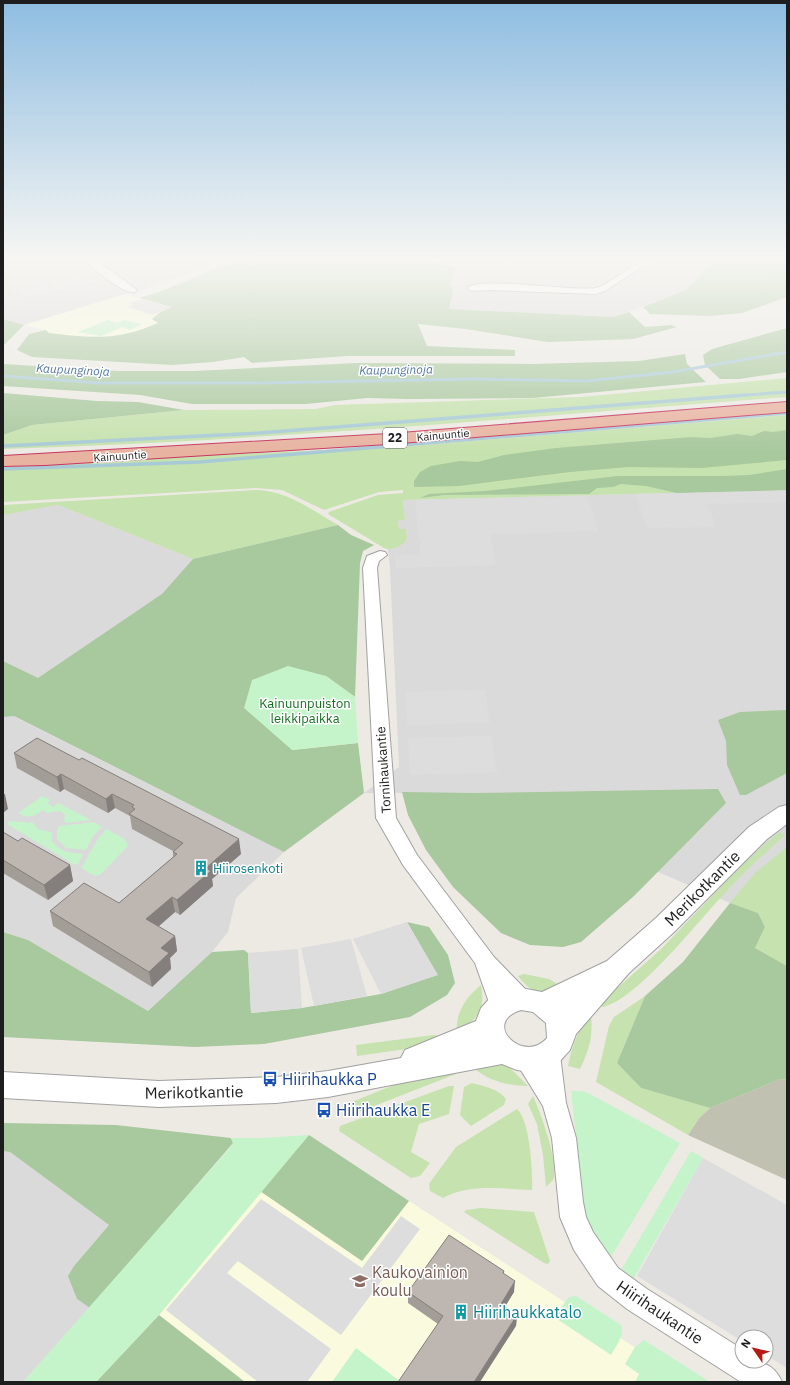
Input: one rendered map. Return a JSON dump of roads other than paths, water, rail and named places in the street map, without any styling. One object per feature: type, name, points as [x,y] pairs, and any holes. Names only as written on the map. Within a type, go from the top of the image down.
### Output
[{"type":"highway","name":"Kainuuntie","points":[[3,452],[56,451],[385,430],[787,399]]},
{"type":"highway","name":"Kainuuntie","points":[[3,461],[46,460],[388,439],[787,407]]},
{"type":"street","name":"Tornihaukantie","points":[[380,555],[372,559],[370,568],[386,818],[410,860],[485,960],[513,1009]]},
{"type":"street","name":"Merikotkantie","points":[[3,1085],[159,1094],[276,1090],[328,1084],[383,1073],[526,1056],[557,1048],[562,1039],[563,1029],[619,966],[665,925],[770,823],[787,813]]},
{"type":"street","name":"Merikotkantie","points":[[383,1073],[513,1009],[619,966]]},
{"type":"street","points":[[526,1056],[496,1046],[490,1037],[513,1009],[556,1013],[563,1029]]},
{"type":"street","name":"Hiirihaukantie","points":[[526,1056],[554,1104],[564,1138],[570,1202],[573,1217],[583,1241],[608,1277],[638,1299],[767,1382]]},
{"type":"waterway","name":"Kaupunginoja","points":[[3,376],[99,383],[260,383],[474,379],[587,381],[673,372],[787,352]]},
{"type":"waterway","points":[[737,396],[787,392]]},
{"type":"waterway","points":[[737,396],[746,395]]},
{"type":"waterway","points":[[3,446],[259,433],[737,396]]},
{"type":"waterway","points":[[3,469],[199,462],[787,413]]},
{"type":"place","name":"Hiirosenkoti","points":[[201,868]]},
{"type":"place","name":"Hiirihaukka P","points":[[270,1079]]},
{"type":"place","name":"Hiirihaukka E","points":[[324,1110]]},
{"type":"place","name":"Kaukovainion koulu","points":[[360,1281]]},
{"type":"place","name":"Hiirihaukkatalo","points":[[461,1312]]},
{"type":"park label","name":"Kainuunpuiston leikkipaikka","points":[[305,710]]}]
